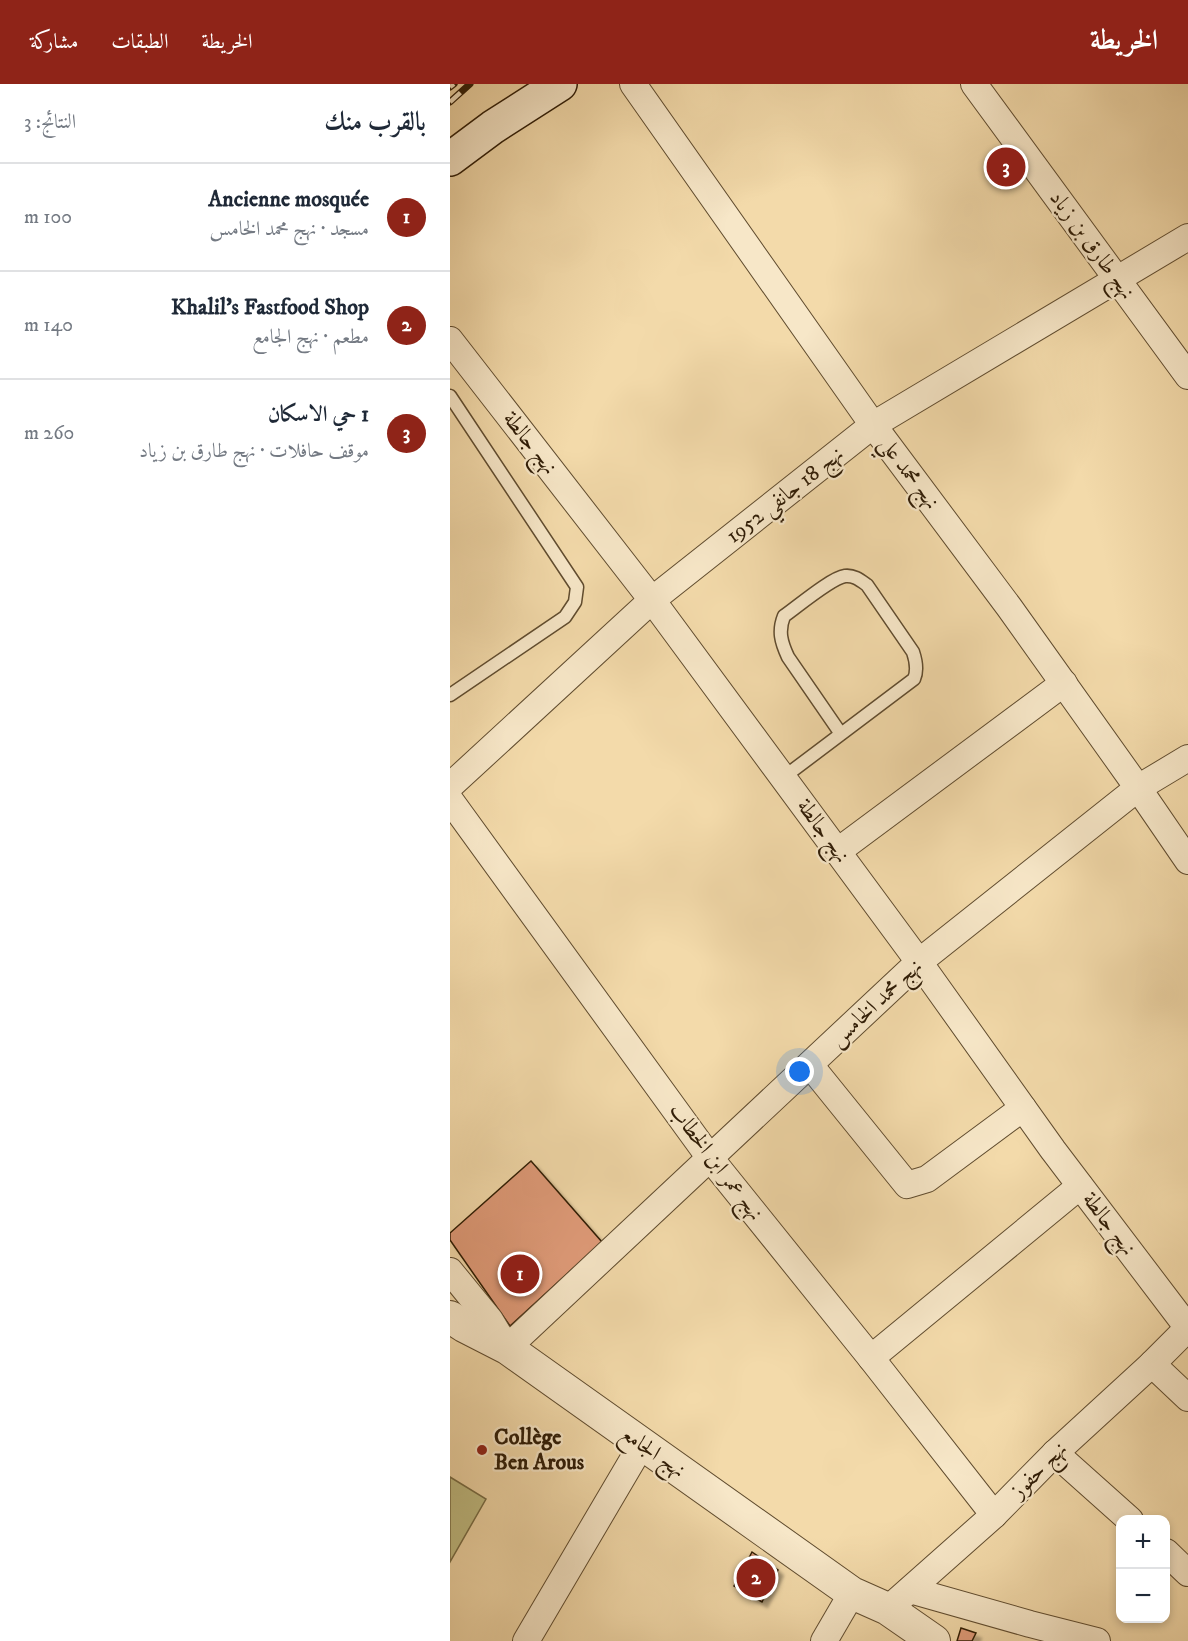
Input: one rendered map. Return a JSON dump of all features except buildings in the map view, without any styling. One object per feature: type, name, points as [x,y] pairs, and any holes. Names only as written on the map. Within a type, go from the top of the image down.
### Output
[{"type":"main road","points":[[450,159],[560,84]]},
{"type":"street","name":"نهج محمد علي","points":[[633,84],[873,425],[1064,683],[1188,861]]},
{"type":"street","name":"نهج طارق بن زياد","points":[[974,84],[1188,376]]},
{"type":"street","name":"نهج 18 جانفي 1952","points":[[450,786],[652,600],[873,425],[1188,237]]},
{"type":"street","name":"نهج جالطة","points":[[450,340],[652,600],[920,962],[1080,1186],[1188,1328]]},
{"type":"street","points":[[838,851],[1064,683]]},
{"type":"street","name":"نهج محمد الخامس","points":[[507,1348],[920,962],[1138,788],[1188,758]]},
{"type":"street","name":"نهج عمر ابن الخطاب","points":[[450,800],[710,1158],[871,1358],[993,1515]]},
{"type":"street","points":[[810,1065],[907,1185],[927,1179],[1023,1108]]},
{"type":"street","points":[[871,1358],[1080,1186]]},
{"type":"street","points":[[450,1271],[490,1320],[507,1348]]},
{"type":"street","name":"نهج الجامع","points":[[450,1317],[507,1348],[852,1593],[899,1599],[934,1641]]},
{"type":"street","name":"نهج حفوز","points":[[899,1599],[993,1515],[1055,1453],[1188,1328]]},
{"type":"street","points":[[1152,1364],[1188,1398]]},
{"type":"street","points":[[526,1641],[642,1444]]},
{"type":"street","points":[[1055,1453],[1124,1515]]},
{"type":"street","points":[[1170,1556],[1188,1573]]},
{"type":"street","points":[[824,1641],[852,1593]]},
{"type":"street","points":[[899,1599],[1030,1624],[1097,1641]]},
{"type":"lane","points":[[450,396],[577,586],[575,602],[565,616],[450,695]]},
{"type":"lane","points":[[784,777],[914,679],[917,669],[912,652],[867,585],[852,576],[843,576],[832,581],[784,616],[781,624],[782,644],[788,657],[841,734]]},
{"type":"shaded area","points":[[450,1477],[486,1499],[450,1562]]},
{"type":"railway","points":[[450,87],[454,84]]},
{"type":"railway","points":[[450,102],[470,84]]},
{"type":"place","name":"1 حي الاسكان","points":[[1006,167]]},
{"type":"place","name":"Ancienne mosquée","points":[[520,1274]]},
{"type":"place","name":"Collège Ben Arous","points":[[482,1450]]},
{"type":"place","name":"Khalil's Fastfood Shop","points":[[756,1578]]}]
